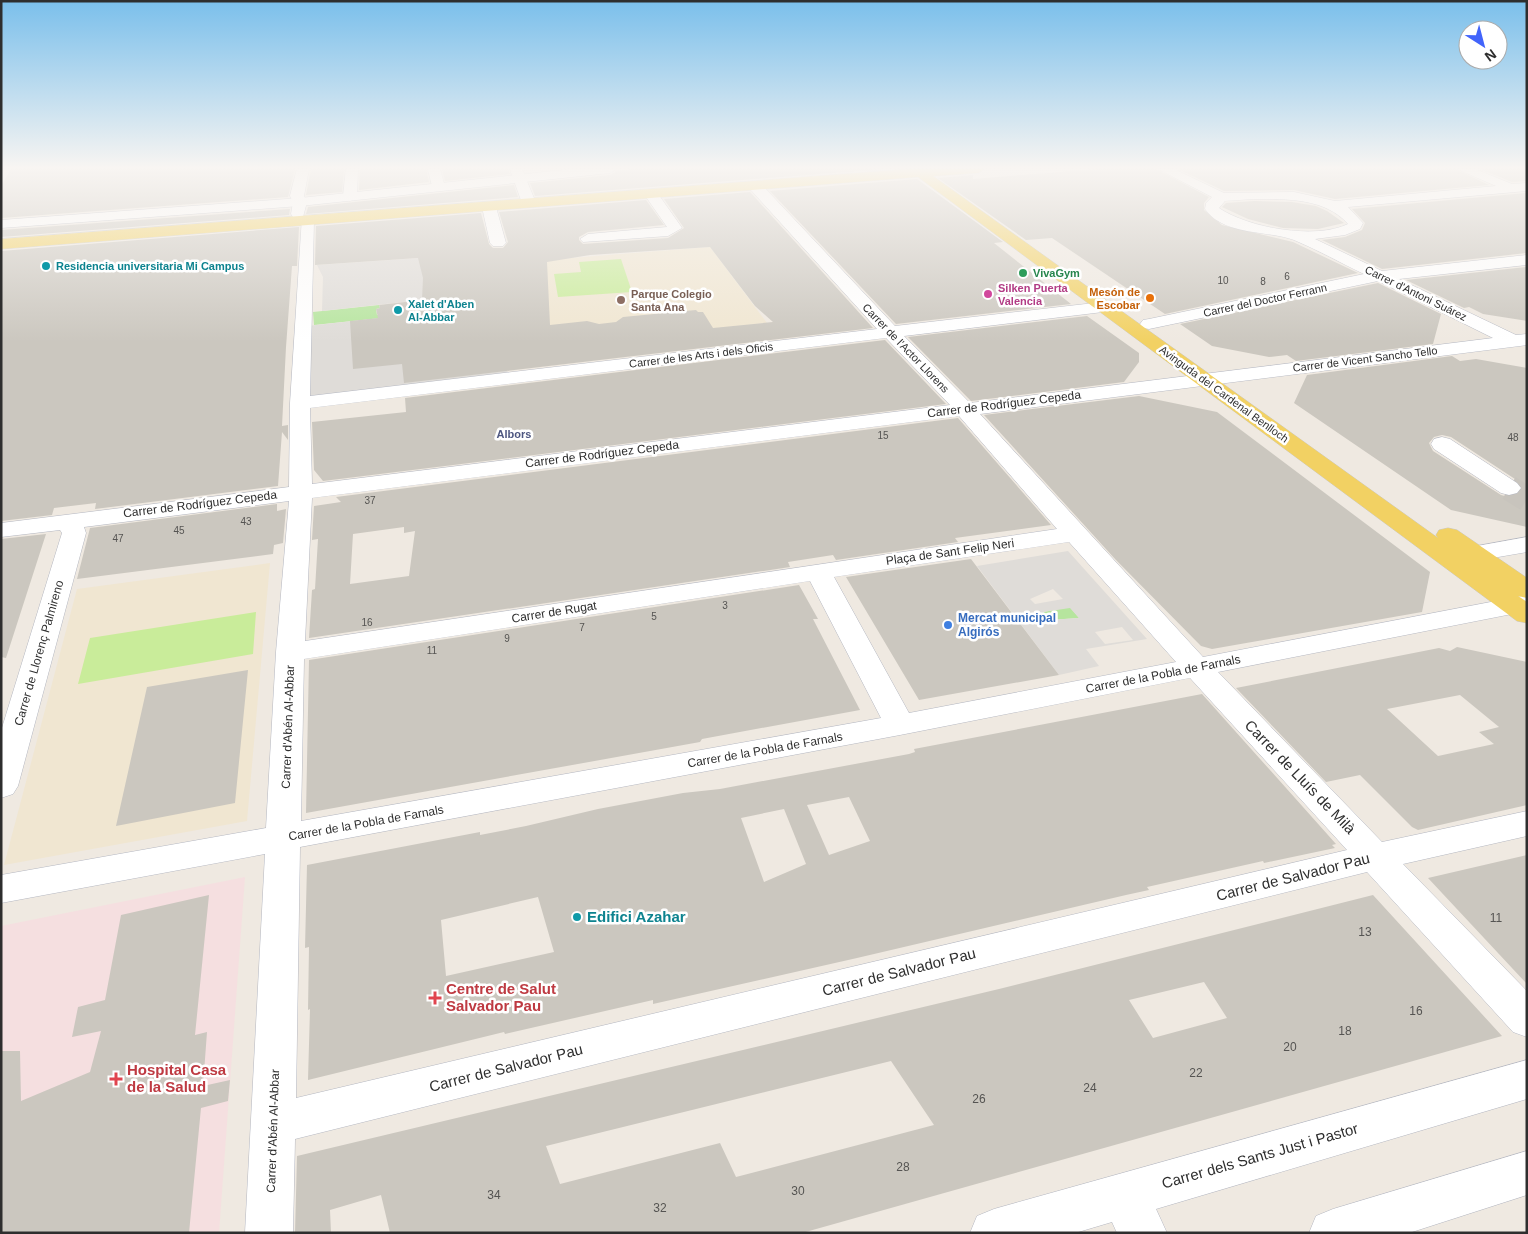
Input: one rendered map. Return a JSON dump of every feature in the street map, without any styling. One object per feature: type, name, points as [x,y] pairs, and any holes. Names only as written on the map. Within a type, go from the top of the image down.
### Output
[{"type":"main road","points":[[1,244],[56,240],[174,227]]},
{"type":"main road","name":"Avinguda del Cardenal Benlloch","points":[[998,227],[1103,307],[1203,379],[1524,603]]},
{"type":"main road","name":"Avinguda del Cardenal Benlloch","points":[[1006,227],[1149,324],[1475,553],[1524,603]]},
{"type":"street","points":[[56,240],[74,228],[72,227]]},
{"type":"street","name":"Carrer d'Abén Al-Abbar","points":[[269,1233],[290,652],[301,492],[302,227]]},
{"type":"street","points":[[494,227],[498,243]]},
{"type":"street","points":[[588,239],[668,232],[674,228],[673,227]]},
{"type":"street","name":"Carrer de l'Actor Llorens","points":[[792,227],[964,409],[1075,534]]},
{"type":"street","name":"Carrer d'Antoni Suárez","points":[[1248,227],[1297,236],[1522,342]]},
{"type":"street","points":[[1297,236],[1335,233],[1353,227]]},
{"type":"street","name":"Carrer del Doctor Ferrann","points":[[1149,324],[1380,276],[1527,260]]},
{"type":"street","name":"Carrer de les Arts i dels Oficis","points":[[300,403],[1103,307]]},
{"type":"street","name":"Carrer de Vicent Sancho Tello","points":[[1203,379],[1522,342]]},
{"type":"street","name":"Carrer de Rodríguez Cepeda","points":[[1,530],[1203,379]]},
{"type":"street","points":[[1442,444],[1509,488]]},
{"type":"street","name":"Carrer de Llorenç Palmireno","points":[[1,786],[74,533],[69,521]]},
{"type":"street","points":[[1075,534],[1196,667]]},
{"type":"street","name":"Plaça de Sant Felip Neri","points":[[818,572],[1075,534]]},
{"type":"street","points":[[1475,553],[1527,544]]},
{"type":"street","points":[[818,572],[900,725]]},
{"type":"street","name":"Carrer de Rugat","points":[[290,652],[818,572]]},
{"type":"street","name":"Carrer de la Pobla de Farnals","points":[[1,889],[900,725],[1524,603]]},
{"type":"street","name":"Carrer de Lluís de Milà","points":[[1196,667],[1527,1019]]},
{"type":"street","name":"Carrer de Salvador Pau","points":[[273,1124],[1376,857],[1527,823]]},
{"type":"street","name":"Carrer dels Sants Just i Pastor","points":[[994,1233],[1133,1214],[1527,1079]]},
{"type":"street","points":[[1333,1233],[1527,1173]]},
{"type":"shaded area","name":"Parque Colegio Santa Ana","points":[[710,247],[767,323],[517,349],[494,264]]},
{"type":"shaded area","points":[[420,258],[430,299],[322,311],[323,277],[317,265]]},
{"type":"shaded area","points":[[353,321],[503,356],[508,373],[309,398],[307,326]]},
{"type":"shaded area","points":[[1068,551],[1147,639],[1086,649],[1099,666],[1059,675],[977,566]],"holes":[[[1053,589],[1063,599],[1035,604],[1030,599]],[[1070,608],[1079,618],[1049,620],[1043,612]],[[1122,627],[1133,640],[1105,644],[1095,632]]]},
{"type":"shaded area","points":[[270,563],[247,821],[4,865],[77,589]]},
{"type":"shaded area","name":"Hospital Casa de la Salud","points":[[245,877],[219,1233],[1,1233],[1,926]]},
{"type":"green space","points":[[621,259],[632,292],[558,297],[554,274],[581,272],[579,262]]},
{"type":"green space","points":[[379,305],[380,308],[376,309],[377,315],[381,315],[381,318],[314,325],[313,312]]},
{"type":"green space","points":[[1070,607],[1079,618],[1049,620],[1043,612]]},
{"type":"green space","points":[[256,612],[253,654],[78,684],[90,638]]},
{"type":"building","points":[[48,227],[137,227],[1,237],[1,230]]},
{"type":"building","points":[[299,227],[297,266],[292,266],[286,347],[282,426],[288,425],[288,440],[282,432],[278,486],[95,509],[96,503],[54,508],[52,515],[1,521],[1,251]]},
{"type":"building","points":[[316,227],[485,227],[489,244],[493,248],[503,248],[508,242],[503,227],[647,227],[588,232],[579,237],[583,244],[668,238],[684,228],[683,227],[781,227],[873,328],[404,383],[402,364],[353,369],[350,321],[378,318],[376,309],[380,308],[379,305],[422,300],[423,278],[418,258],[315,265]],"holes":[[[710,247],[755,306],[773,322],[713,328],[703,312],[696,310],[623,317],[616,322],[599,324],[587,321],[550,325],[547,262],[590,255]]]},
{"type":"building","points":[[804,227],[982,227],[1003,242],[994,243],[1071,304],[896,324]]},
{"type":"building","points":[[1007,227],[1229,227],[1293,242],[1358,273],[1165,314],[1052,238],[1026,240]]},
{"type":"building","points":[[1278,227],[1328,227],[1318,229]]},
{"type":"building","points":[[1363,227],[1527,227],[1527,253],[1382,269],[1322,240],[1345,237],[1362,230]]},
{"type":"building","points":[[1527,267],[1527,321],[1483,314],[1469,307],[1464,308],[1406,280]]},
{"type":"building","points":[[1378,283],[1441,314],[1433,344],[1296,361],[1287,355],[1269,357],[1212,346],[1180,324]]},
{"type":"building","points":[[1087,316],[1139,353],[1139,362],[1124,382],[971,401],[908,337]]},
{"type":"building","points":[[885,340],[946,404],[323,481],[314,470],[312,422],[406,412],[405,398]]},
{"type":"building","points":[[1452,356],[1460,361],[1476,359],[1527,368],[1527,527],[1451,510],[1294,403],[1307,375]],"holes":[[[1442,435],[1451,437],[1518,481],[1522,489],[1517,495],[1509,497],[1501,495],[1433,451],[1429,443],[1434,437]]]},
{"type":"building","points":[[1139,396],[1217,412],[1430,572],[1422,612],[1212,649],[1201,646],[1116,560],[984,415]]},
{"type":"building","points":[[958,418],[1051,525],[955,538],[958,542],[836,560],[833,555],[788,562],[790,567],[309,638],[312,590],[315,589],[318,539],[312,540],[314,506],[341,502],[336,497]],"holes":[[[404,527],[404,533],[415,531],[409,576],[350,584],[353,534]]]},
{"type":"building","points":[[277,504],[277,511],[286,509],[283,543],[274,545],[273,554],[77,579],[90,528]]},
{"type":"building","points":[[46,534],[6,658],[1,657],[1,539]]},
{"type":"building","name":"Mercat municipal Algirós","points":[[971,559],[1059,675],[919,700],[846,577]]},
{"type":"building","points":[[799,585],[818,619],[813,619],[860,710],[702,739],[700,742],[306,813],[309,660]]},
{"type":"building","points":[[1457,647],[1527,662],[1527,805],[1418,830],[1412,827],[1360,775],[1326,782],[1236,688],[1439,648],[1450,651]],"holes":[[[1460,695],[1499,727],[1479,732],[1494,744],[1438,756],[1387,709]]]},
{"type":"building","points":[[248,670],[235,803],[116,826],[147,687]]},
{"type":"building","points":[[1202,694],[1336,844],[1332,845],[1335,848],[1264,863],[1263,861],[1147,887],[1149,890],[857,958],[653,1004],[653,1000],[505,1034],[504,1032],[308,1080],[309,947],[305,948],[307,865],[480,832],[480,835],[598,809],[683,793],[720,789],[909,754],[915,752],[914,749]],"holes":[[[849,797],[870,841],[829,855],[807,805]],[[784,809],[806,864],[764,882],[741,818]],[[538,897],[554,952],[446,976],[441,920]]]},
{"type":"building","points":[[1527,855],[1527,984],[1428,878]]},
{"type":"building","name":"Hospital Casa de la Salud","points":[[209,895],[195,1035],[207,1032],[203,1086],[230,1080],[228,1101],[201,1108],[189,1233],[1,1233],[1,1051],[20,1051],[21,1101],[90,1072],[101,1031],[72,1037],[78,1007],[105,1000],[121,915]]},
{"type":"building","points":[[1373,895],[1502,1036],[802,1233],[390,1233],[381,1195],[330,1210],[331,1233],[295,1233],[297,1156],[999,989]],"holes":[[[1204,982],[1227,1018],[1153,1038],[1129,1000]],[[891,1061],[934,1125],[736,1177],[720,1143],[560,1184],[546,1146]]]},
{"type":"tunnel","points":[[1509,488],[1527,499]]},
{"type":"place","name":"Residencia universitaria Mi Campus","points":[[46,266]]},
{"type":"place","name":"VivaGym","points":[[1023,273]]},
{"type":"place","name":"Silken Puerta Valencia","points":[[988,294]]},
{"type":"place","name":"Mesón de Escobar","points":[[1150,298]]},
{"type":"place","name":"Parque Colegio Santa Ana","points":[[621,300]]},
{"type":"place","name":"Xalet d'Aben Al-Abbar","points":[[398,310]]},
{"type":"place","name":"Mercat municipal Algirós","points":[[948,625]]},
{"type":"place","name":"Edifici Azahar","points":[[577,917]]},
{"type":"place","name":"Centre de Salut Salvador Pau","points":[[435,998]]},
{"type":"place","name":"Hospital Casa de la Salud","points":[[116,1079]]},
{"type":"district","name":"Albors","points":[[514,434]]}]
